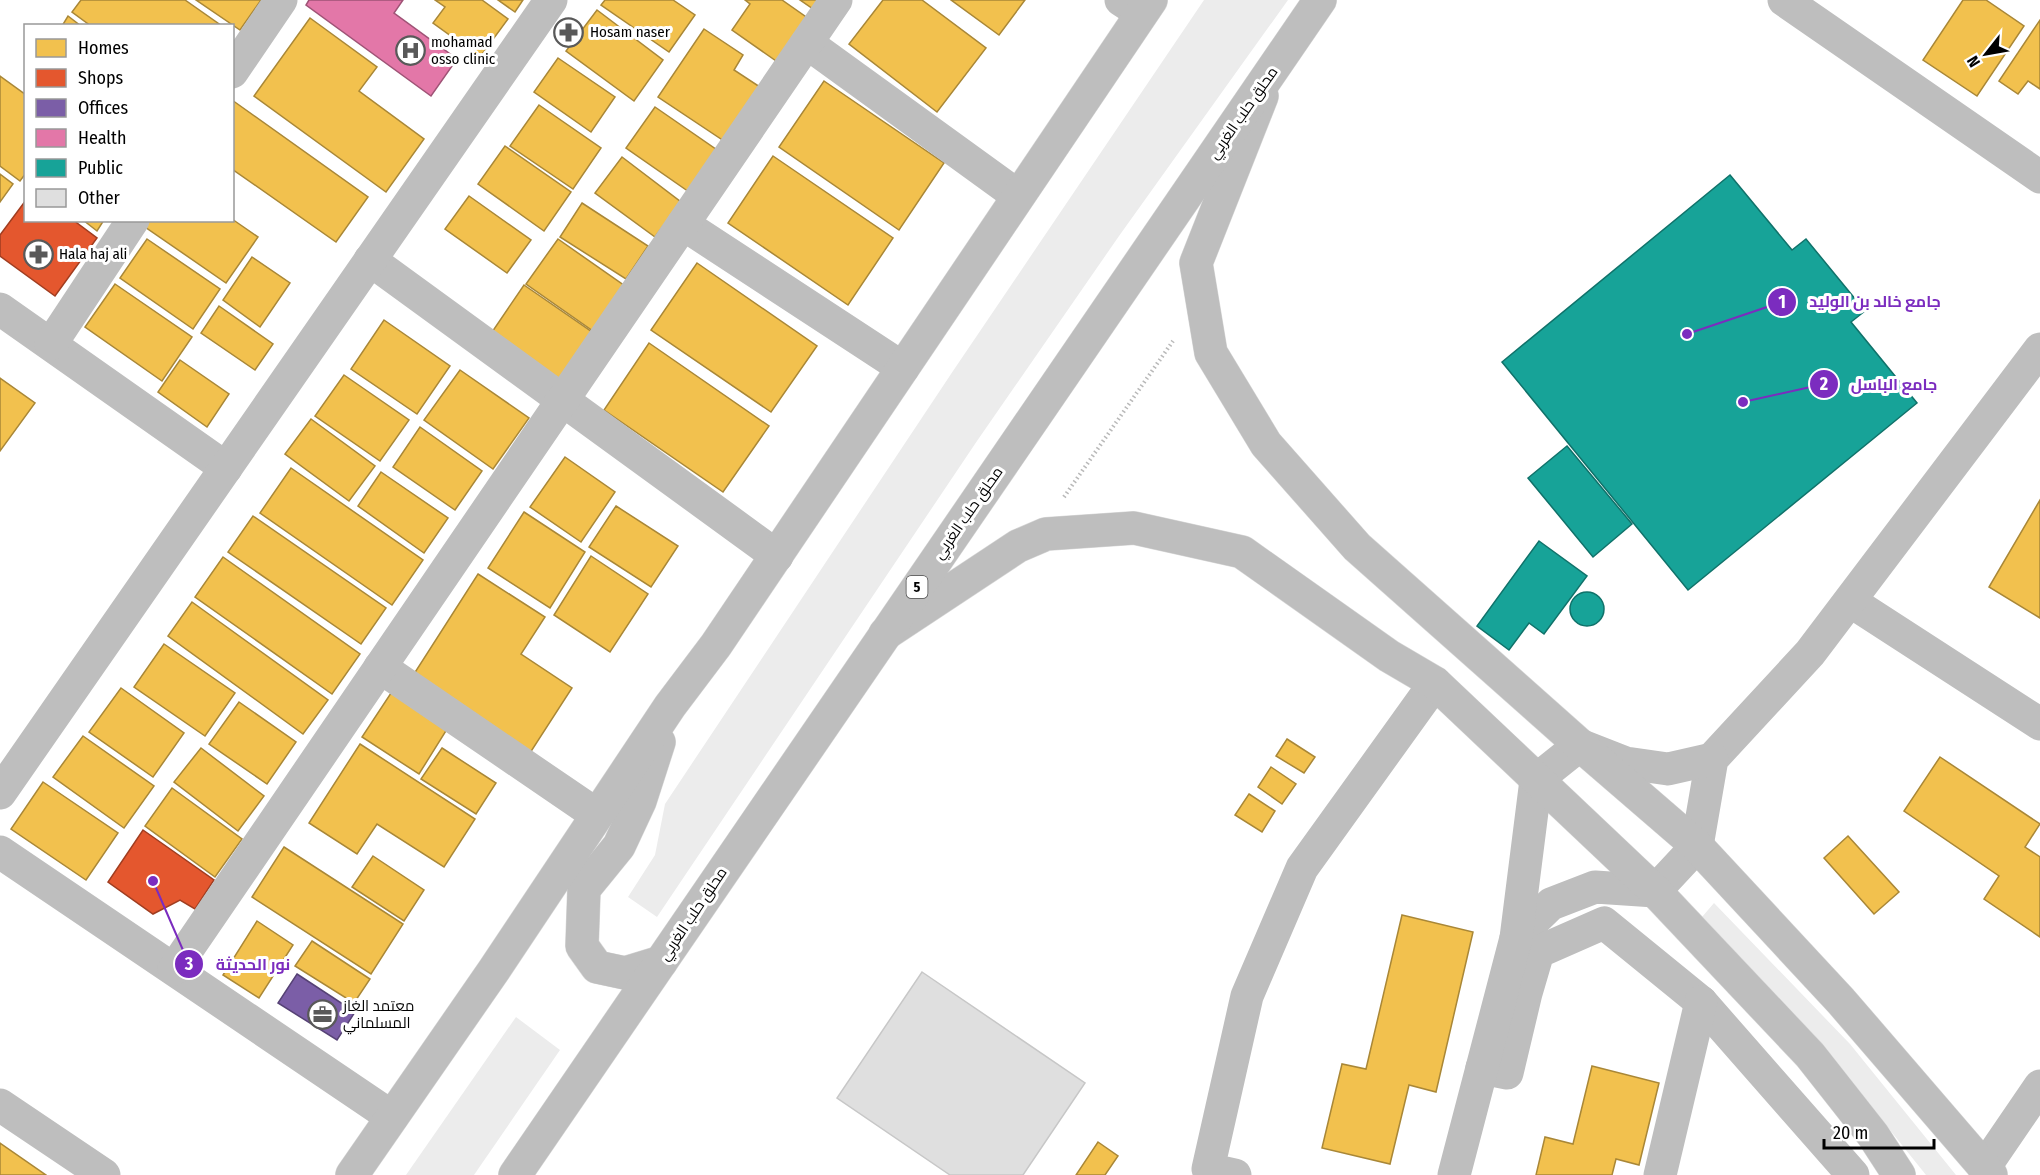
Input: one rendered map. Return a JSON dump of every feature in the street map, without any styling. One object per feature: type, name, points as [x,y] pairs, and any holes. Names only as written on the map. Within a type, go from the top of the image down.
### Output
[{"type":"main road","points":[[234,69],[281,0]]},
{"type":"main road","points":[[0,793],[551,0]]},
{"type":"main road","points":[[174,969],[836,0]]},
{"type":"main road","name":"محلق حلب الغربي","points":[[515,1175],[1320,0]]},
{"type":"main road","points":[[1784,0],[2040,177]]},
{"type":"main road","points":[[352,1175],[494,970],[670,706],[716,645],[777,556],[1018,196],[1138,4]]},
{"type":"main road","points":[[807,43],[1018,196]]},
{"type":"main road","points":[[1272,72],[1196,262],[1211,353],[1266,444],[1357,547],[1697,846],[1841,1002],[1987,1171],[2040,1086]]},
{"type":"main road","points":[[51,344],[133,222]]},
{"type":"main road","points":[[683,224],[903,368]]},
{"type":"main road","points":[[370,260],[777,556]]},
{"type":"main road","points":[[0,309],[226,468]]},
{"type":"main road","points":[[1655,891],[1697,846],[1712,759],[1810,653],[2040,349]]},
{"type":"main road","points":[[883,635],[1018,546],[1046,534],[1134,528],[1242,552],[1389,656],[1435,683],[1655,891],[1810,1055],[1873,1135],[1899,1175]]},
{"type":"main road","points":[[1850,601],[2040,724]]},
{"type":"main road","points":[[380,667],[597,815]]},
{"type":"main road","points":[[1236,1175],[1208,1169],[1246,996],[1302,868],[1435,683]]},
{"type":"main road","points":[[661,962],[625,973],[597,968],[582,946],[584,889],[619,846],[640,801],[670,706]]},
{"type":"main road","points":[[1580,745],[1626,763],[1668,769],[1712,759]]},
{"type":"main road","points":[[1454,1175],[1516,938],[1536,780],[1580,745]]},
{"type":"main road","points":[[0,852],[392,1116]]},
{"type":"main road","points":[[1516,938],[1551,904],[1595,887],[1655,891]]},
{"type":"main road","points":[[1482,1068],[1508,1073],[1538,952],[1604,923],[1701,1002],[1853,1175]]},
{"type":"main road","points":[[1660,1175],[1701,1002]]},
{"type":"main road","points":[[0,1105],[104,1175]]},
{"type":"path","points":[[1036,538],[1202,299]]},
{"type":"shaded area","points":[[1204,0],[1288,0],[1119,236],[977,441],[657,917],[628,897],[655,855],[665,804],[953,371]]},
{"type":"shaded area","points":[[1714,903],[1850,1044],[1956,1175],[1926,1175],[1829,1054],[1702,917]]},
{"type":"shaded area","points":[[516,1017],[560,1050],[474,1175],[406,1175]]},
{"type":"building: Homes","points":[[81,0],[185,0],[219,24],[88,24],[72,12]]},
{"type":"building: Homes","points":[[196,0],[261,0],[240,30]]},
{"type":"building: Homes","points":[[435,0],[482,0],[508,19],[480,57],[433,23],[445,7]]},
{"type":"building: Homes","points":[[498,0],[523,0],[515,12]]},
{"type":"building: Homes","points":[[605,0],[673,0],[695,15],[669,52],[601,5]]},
{"type":"building: Homes","points":[[745,0],[782,0],[809,19],[779,63],[732,30],[750,4]]},
{"type":"building: Homes","points":[[800,0],[824,0],[816,11]]},
{"type":"building: Homes","points":[[883,0],[922,0],[986,48],[937,112],[849,44]]},
{"type":"building: Homes","points":[[951,0],[1025,0],[999,35]]},
{"type":"building: Homes","points":[[1963,0],[1986,0],[2024,26],[1977,96],[1923,60]]},
{"type":"building: Homes","points":[[597,10],[663,60],[634,101],[566,51]]},
{"type":"building: Homes","points":[[68,16],[78,24],[63,24]]},
{"type":"building: Homes","points":[[310,18],[377,67],[359,91],[424,139],[386,192],[254,96]]},
{"type":"building: Homes","points":[[2040,20],[2040,89],[2028,81],[2018,94],[1999,81]]},
{"type":"building: Homes","points":[[704,29],[743,55],[734,70],[760,87],[724,141],[658,97]]},
{"type":"building: Homes","points":[[558,58],[615,97],[591,132],[534,92]]},
{"type":"building: Homes","points":[[0,76],[24,94],[24,176],[20,181],[0,166]]},
{"type":"building: Homes","points":[[824,81],[944,163],[899,230],[779,147]]},
{"type":"building: Homes","points":[[234,101],[368,197],[336,242],[234,170]]},
{"type":"building: Homes","points":[[539,105],[601,148],[573,189],[510,146]]},
{"type":"building: Homes","points":[[655,107],[720,152],[692,194],[626,148]]},
{"type":"building: Homes","points":[[505,146],[571,192],[544,231],[478,184]]},
{"type":"building: Homes","points":[[773,156],[893,238],[848,305],[728,223]]},
{"type":"building: Homes","points":[[622,157],[681,202],[655,237],[595,193]]},
{"type":"building: Homes","points":[[0,174],[13,184],[0,202]]},
{"type":"building: Homes","points":[[469,196],[531,240],[507,273],[445,229]]},
{"type":"building: Homes","points":[[582,203],[648,246],[626,279],[560,237]]},
{"type":"building: Homes","points":[[234,220],[258,237],[226,283],[145,227],[149,222]]},
{"type":"building: Homes","points":[[86,222],[103,222],[97,231]]},
{"type":"building: Homes","points":[[147,239],[220,289],[193,329],[120,278]]},
{"type":"building: Homes","points":[[558,239],[625,286],[593,331],[526,284]]},
{"type":"building: Homes","points":[[252,257],[290,283],[260,327],[223,300]]},
{"type":"building: Homes","points":[[697,263],[817,346],[771,412],[651,330]]},
{"type":"building: Homes","points":[[115,284],[192,337],[162,381],[85,327]]},
{"type":"building: Homes","points":[[524,285],[592,332],[557,382],[490,335]]},
{"type":"building: Homes","points":[[219,306],[273,344],[255,370],[201,333]]},
{"type":"building: Homes","points":[[384,320],[450,366],[417,414],[351,369]]},
{"type":"building: Homes","points":[[649,343],[769,426],[723,492],[604,410]]},
{"type":"building: Homes","points":[[180,360],[229,394],[207,427],[158,392]]},
{"type":"building: Homes","points":[[460,370],[529,418],[493,469],[424,420]]},
{"type":"building: Homes","points":[[344,375],[409,420],[380,461],[315,416]]},
{"type":"building: Homes","points":[[0,378],[35,403],[0,451]]},
{"type":"building: Homes","points":[[311,419],[375,466],[349,501],[285,454]]},
{"type":"building: Homes","points":[[420,427],[482,471],[455,510],[393,467]]},
{"type":"building: Homes","points":[[565,457],[615,492],[581,542],[530,507]]},
{"type":"building: Homes","points":[[291,468],[423,560],[392,605],[260,513]]},
{"type":"building: Homes","points":[[381,472],[448,518],[424,553],[358,506]]},
{"type":"building: Homes","points":[[2040,500],[2040,618],[1989,587]]},
{"type":"building: Homes","points":[[616,506],[678,546],[651,587],[589,547]]},
{"type":"building: Homes","points":[[524,512],[585,552],[550,608],[488,568]]},
{"type":"building: Homes","points":[[253,516],[386,608],[361,644],[228,552]]},
{"type":"building: Homes","points":[[591,556],[648,594],[610,652],[554,615]]},
{"type":"building: Homes","points":[[223,557],[360,654],[332,694],[195,597]]},
{"type":"building: Homes","points":[[478,574],[545,617],[521,654],[572,688],[530,753],[412,677]]},
{"type":"building: Homes","points":[[192,602],[328,700],[303,734],[168,636]]},
{"type":"building: Homes","points":[[164,644],[235,693],[205,736],[134,687]]},
{"type":"building: Homes","points":[[121,688],[184,733],[153,777],[89,732]]},
{"type":"building: Homes","points":[[393,690],[449,726],[419,774],[362,737]]},
{"type":"building: Homes","points":[[239,702],[296,742],[267,784],[209,744]]},
{"type":"building: Homes","points":[[83,736],[154,786],[124,828],[53,777]]},
{"type":"building: Homes","points":[[1287,739],[1315,757],[1304,773],[1276,756]]},
{"type":"building: Homes","points":[[360,744],[475,819],[444,867],[377,824],[357,854],[309,823]]},
{"type":"building: Homes","points":[[201,748],[264,796],[238,831],[174,782]]},
{"type":"building: Homes","points":[[442,748],[496,783],[476,814],[421,779]]},
{"type":"building: Homes","points":[[1940,757],[2040,824],[2025,847],[2040,857],[2040,937],[1984,899],[1999,876],[1904,811]]},
{"type":"building: Homes","points":[[1271,767],[1296,784],[1282,804],[1258,787]]},
{"type":"building: Homes","points":[[43,782],[118,833],[86,880],[11,829]]},
{"type":"building: Homes","points":[[172,788],[242,839],[215,877],[145,826]]},
{"type":"building: Homes","points":[[1249,794],[1275,811],[1262,832],[1235,815]]},
{"type":"building: Homes","points":[[1848,836],[1899,892],[1874,914],[1824,858]]},
{"type":"building: Homes","points":[[284,847],[403,924],[371,974],[252,897]]},
{"type":"building: Homes","points":[[373,856],[424,890],[404,921],[352,887]]},
{"type":"building: Homes","points":[[1402,915],[1473,932],[1436,1092],[1409,1085],[1390,1164],[1322,1148],[1342,1064],[1366,1069]]},
{"type":"building: Homes","points":[[257,921],[293,945],[259,998],[223,975]]},
{"type":"building: Homes","points":[[312,941],[370,979],[354,1003],[295,966]]},
{"type":"building: Homes","points":[[1592,1066],[1659,1083],[1639,1165],[1616,1159],[1612,1175],[1536,1175],[1545,1137],[1573,1144]]},
{"type":"building: Homes","points":[[1098,1142],[1118,1156],[1105,1175],[1076,1175]]},
{"type":"building: Homes","points":[[0,1143],[46,1175],[0,1175]]},
{"type":"building: Shops","points":[[24,203],[24,222],[76,222],[97,238],[55,296],[0,256],[0,235]]},
{"type":"building: Shops","points":[[143,830],[214,880],[195,909],[180,900],[153,914],[108,882]]},
{"type":"building: Offices","points":[[297,974],[355,1012],[337,1040],[278,1003]]},
{"type":"building: Health","points":[[309,0],[403,0],[394,13],[457,59],[431,96],[306,5]]},
{"type":"building: Public","points":[[1730,175],[1792,250],[1806,239],[1865,311],[1851,322],[1917,403],[1688,590],[1502,362]]},
{"type":"building: Public","points":[[1567,446],[1632,524],[1593,557],[1528,478]]},
{"type":"building: Public","points":[[1539,541],[1587,576],[1544,634],[1529,623],[1509,650],[1477,626]]},
{"type":"building: Public","points":[[1587,592],[1599,597],[1604,609],[1599,621],[1587,626],[1575,621],[1570,609],[1575,597]]},
{"type":"building: Other","points":[[922,972],[1085,1083],[1023,1175],[950,1175],[837,1098]]},
{"type":"place","name":"Hosam naser","points":[[569,32]]},
{"type":"place","name":"mohamad osso clinic","points":[[410,51]]},
{"type":"place","name":"Hala haj ali","points":[[38,254]]},
{"type":"place","name":"جامع خالد بن الوليد","points":[[1687,334]]},
{"type":"place","name":"جامع الباسل","points":[[1743,402]]},
{"type":"place","name":"نور الحديثة","points":[[153,881]]},
{"type":"place","name":"معتمد الغاز المسلماني","points":[[322,1015]]}]
